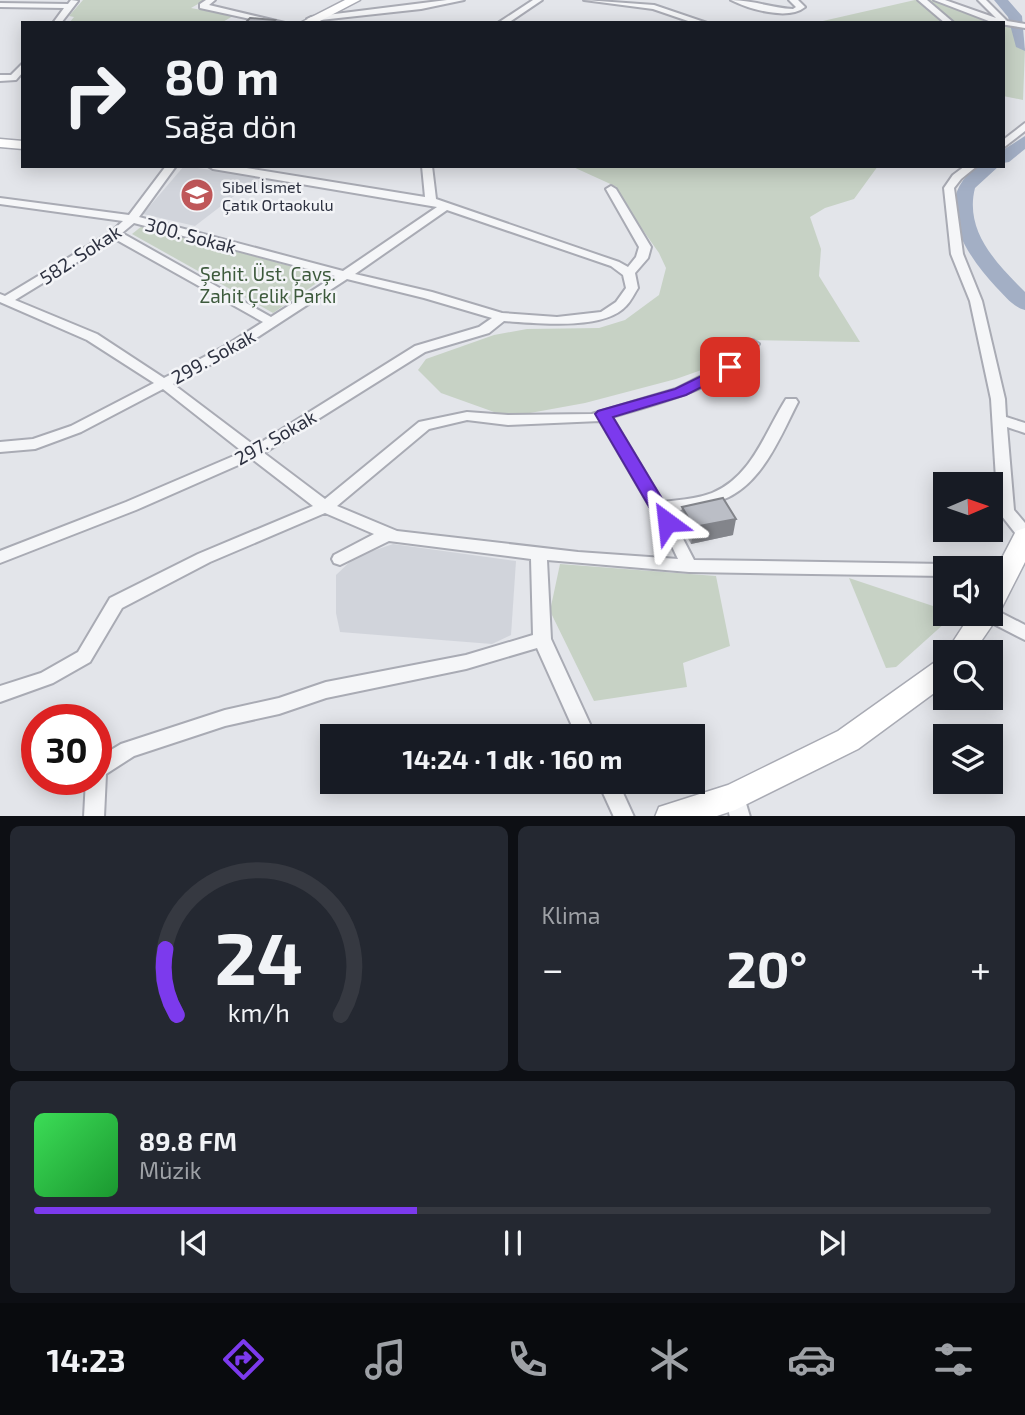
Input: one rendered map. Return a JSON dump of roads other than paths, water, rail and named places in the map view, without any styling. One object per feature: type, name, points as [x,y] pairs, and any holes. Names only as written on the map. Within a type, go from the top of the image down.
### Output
[{"type":"main road","points":[[308,21],[354,0]]},
{"type":"main road","points":[[0,143],[21,145]]},
{"type":"main road","points":[[1003,567],[1025,536]]},
{"type":"main road","points":[[968,640],[979,626]]},
{"type":"main road","points":[[676,816],[737,806],[848,740],[933,679]]},
{"type":"street","points":[[211,0],[203,6],[272,21]]},
{"type":"street","points":[[308,21],[460,0]]},
{"type":"street","points":[[505,21],[538,0]]},
{"type":"street","points":[[588,0],[654,7],[698,21]]},
{"type":"street","points":[[735,0],[772,10],[795,11]]},
{"type":"street","points":[[790,21],[801,6],[793,0]]},
{"type":"street","points":[[922,0],[948,21]]},
{"type":"street","points":[[938,0],[999,21]]},
{"type":"street","points":[[982,0],[1003,21]]},
{"type":"street","points":[[0,5],[73,3]]},
{"type":"street","points":[[59,21],[73,3]]},
{"type":"street","points":[[388,21],[402,9]]},
{"type":"street","points":[[1005,23],[1024,26]]},
{"type":"street","points":[[0,78],[13,78],[21,68]]},
{"type":"street","points":[[1005,143],[1025,126]]},
{"type":"street","name":"582. Sokak","points":[[4,299],[115,234],[132,219],[170,168]]},
{"type":"street","points":[[224,168],[438,203],[615,264],[629,273],[642,258],[645,247],[611,189]]},
{"type":"street","points":[[428,168],[438,203]]},
{"type":"street","points":[[969,168],[957,177],[949,188],[950,210],[957,254],[976,301],[998,399],[1006,511],[1025,536]]},
{"type":"street","name":"300. Sokak","points":[[0,201],[132,219],[428,295],[501,317],[557,321],[604,315],[621,305],[632,288],[629,273]]},
{"type":"street","name":"299. Sokak","points":[[0,447],[35,444],[76,429],[230,349],[344,275],[438,203]]},
{"type":"street","points":[[115,234],[271,322]]},
{"type":"street","points":[[4,299],[92,337],[163,383],[325,507],[395,537],[688,566],[933,570]]},
{"type":"street","name":"297. Sokak","points":[[0,557],[131,506],[255,453],[420,349],[484,330],[501,317]]},
{"type":"street","points":[[0,694],[47,678],[84,657],[116,603],[204,558],[325,507],[424,425],[467,416],[508,421],[593,418],[681,392],[730,367],[753,344]]},
{"type":"street","points":[[659,508],[708,499],[733,488],[760,459],[791,402]]},
{"type":"street","points":[[603,414],[659,508],[688,566]]},
{"type":"street","points":[[999,419],[1025,428]]},
{"type":"street","points":[[340,559],[388,534]]},
{"type":"street","points":[[539,553],[542,639],[581,724]]},
{"type":"street","points":[[1003,622],[1025,633]]},
{"type":"street","points":[[112,760],[128,750],[225,718],[279,706],[326,690],[466,662],[542,639]]},
{"type":"street","points":[[613,794],[624,816]]},
{"type":"street","points":[[94,816],[95,795]]},
{"type":"waterway","points":[[1001,0],[1015,16],[1023,47]]},
{"type":"waterway","points":[[1005,156],[1025,141]]},
{"type":"waterway","points":[[987,168],[973,178],[966,188],[965,220],[975,247],[984,260],[1025,304]]},
{"type":"place","name":"Sibel İsmet Çatık Ortaokulu","points":[[197,195]]},
{"type":"park label","name":"Şehit. Üst. Çavş. Zahit Çelik Parkı","points":[[268,284]]}]
